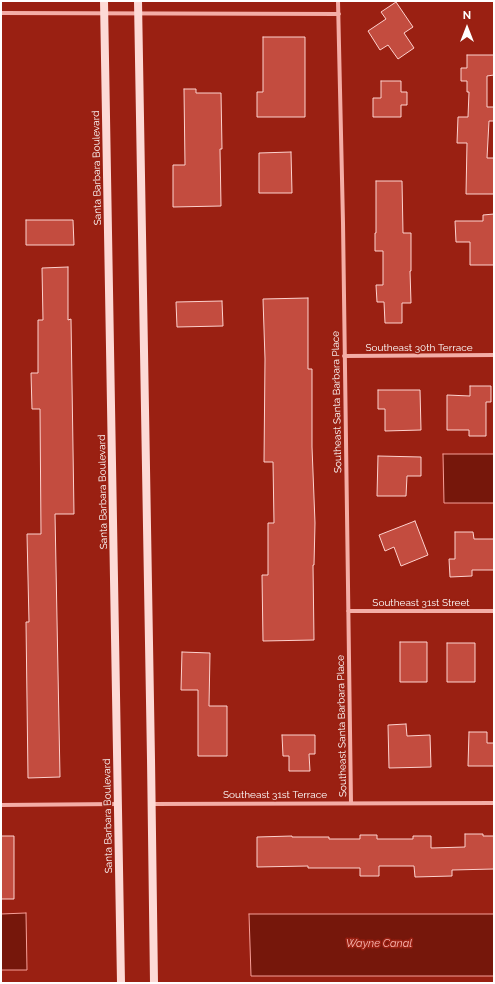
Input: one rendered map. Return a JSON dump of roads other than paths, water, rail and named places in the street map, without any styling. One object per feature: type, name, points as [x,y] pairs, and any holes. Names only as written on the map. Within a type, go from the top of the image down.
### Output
[{"type":"main road","name":"Santa Barbara Boulevard","points":[[104,1],[121,983]]},
{"type":"main road","points":[[138,1],[154,983]]},
{"type":"street","name":"Southeast Santa Barbara Place","points":[[338,1],[343,223],[350,803]]},
{"type":"street","points":[[1,13],[339,14]]},
{"type":"street","name":"Southeast 30th Terrace","points":[[344,356],[494,355]]},
{"type":"street","name":"Southeast 31st Street","points":[[348,611],[494,611]]},
{"type":"street","name":"Southeast 31st Terrace","points":[[152,804],[494,803]]},
{"type":"street","points":[[1,805],[118,804]]},
{"type":"water","points":[[443,454],[494,454],[494,503],[444,503]]},
{"type":"water","points":[[26,913],[27,970],[1,970],[1,914]]},
{"type":"water","name":"Wayne Canal","points":[[249,914],[494,914],[494,976],[251,976]]}]
